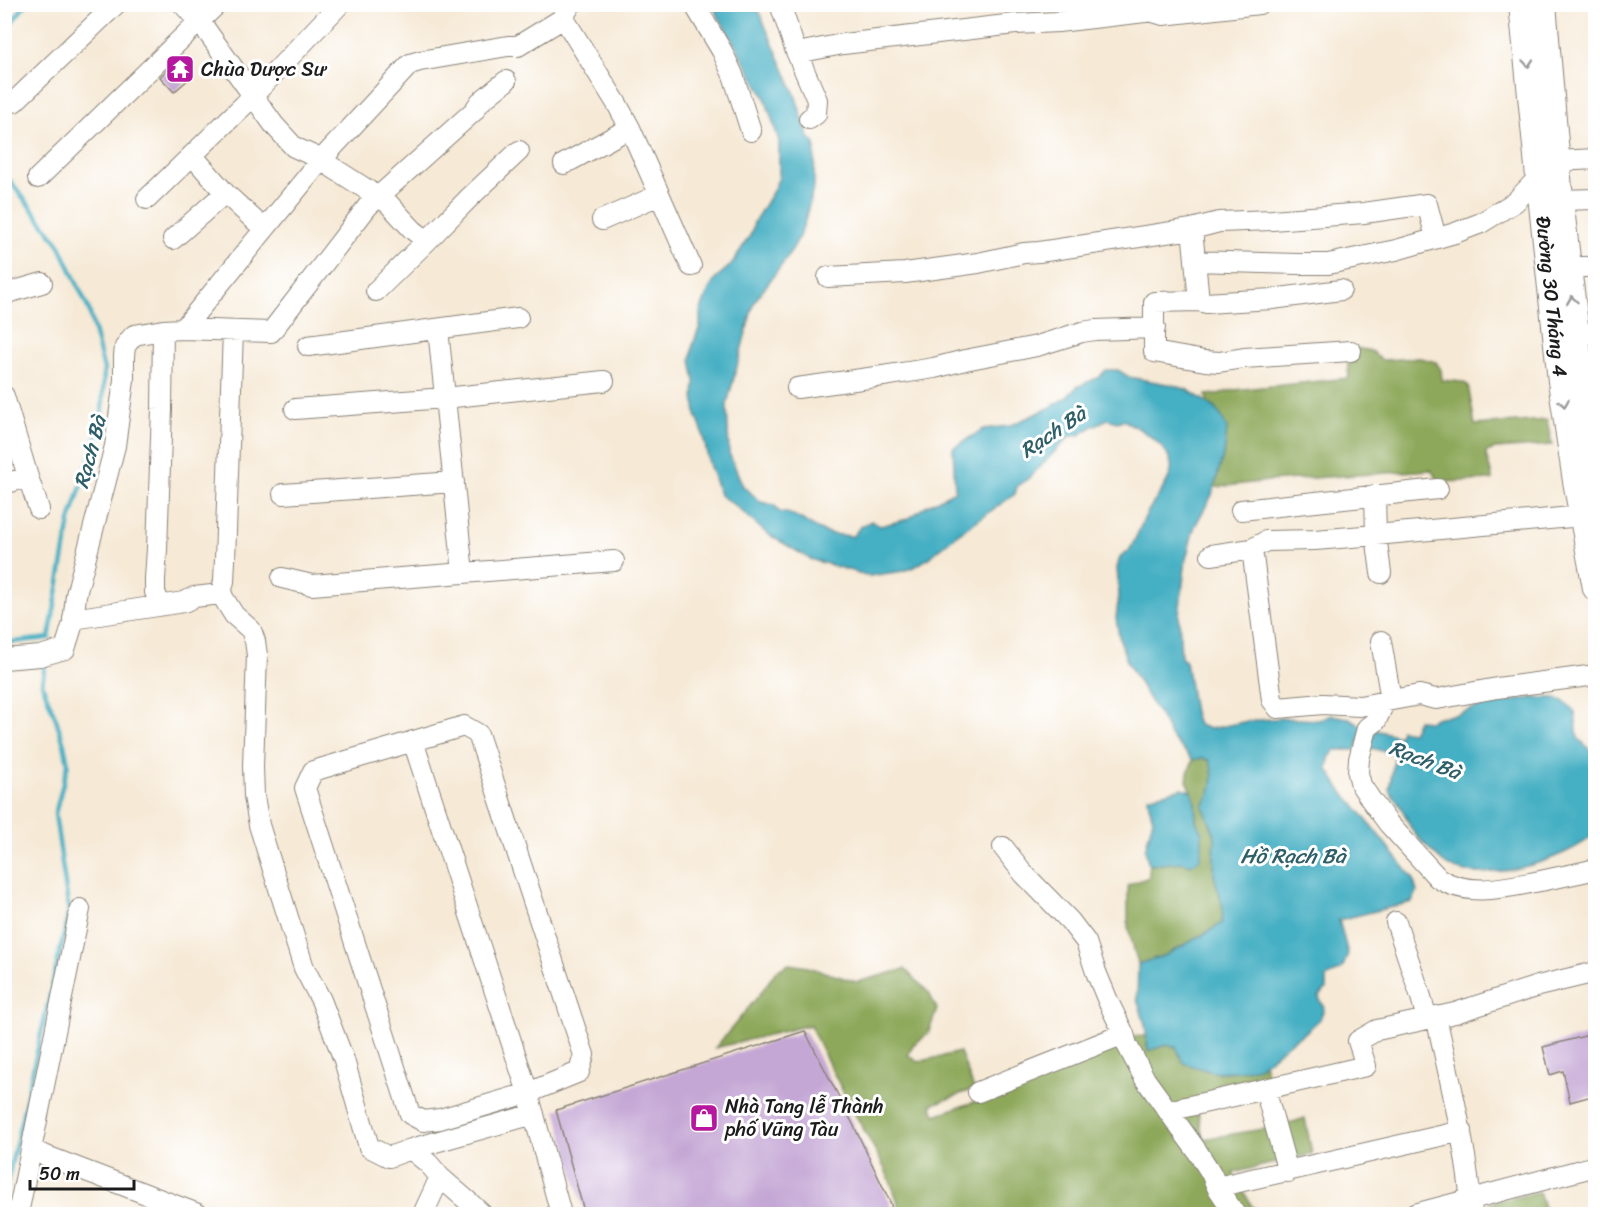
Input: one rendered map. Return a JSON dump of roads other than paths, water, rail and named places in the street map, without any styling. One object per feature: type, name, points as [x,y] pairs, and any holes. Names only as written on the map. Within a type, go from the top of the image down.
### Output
[{"type":"main road","name":"Đường 30 Tháng 4","points":[[1522,4],[1547,180],[1596,588]]},
{"type":"main road","name":"Đường 30 Tháng 4","points":[[1543,4],[1547,180],[1586,333],[1569,364]]},
{"type":"main road","name":"Đường 30 Tháng 4","points":[[1569,364],[1588,389],[1596,483]]},
{"type":"street","points":[[14,102],[116,4]]},
{"type":"street","points":[[183,4],[216,44],[274,125],[294,147],[321,160],[377,196],[427,241]]},
{"type":"street","points":[[38,178],[217,4]]},
{"type":"street","points":[[147,199],[253,96],[340,4]]},
{"type":"street","points":[[694,4],[722,51],[733,75],[751,131]]},
{"type":"street","points":[[780,4],[797,53],[818,100],[816,114],[809,119]]},
{"type":"street","points":[[797,53],[843,44],[1014,24],[1058,22],[1154,8],[1162,15],[1260,4]]},
{"type":"street","points":[[567,11],[630,128],[691,266]]},
{"type":"street","points":[[183,329],[321,160],[410,64],[518,46],[562,20],[567,11]]},
{"type":"street","points":[[4,659],[40,656],[65,649],[73,619],[75,595],[115,446],[124,380],[124,356],[126,347],[134,335],[183,329],[271,332],[377,196],[506,81]]},
{"type":"street","points":[[564,164],[630,128]]},
{"type":"street","points":[[376,291],[470,196],[519,151]]},
{"type":"street","points":[[192,155],[225,193],[264,229]]},
{"type":"street","points":[[1195,261],[1328,264],[1396,250],[1481,223],[1547,180],[1596,159]]},
{"type":"street","points":[[1547,180],[1596,200]]},
{"type":"street","points":[[173,239],[225,193]]},
{"type":"street","points":[[603,220],[659,195]]},
{"type":"street","points":[[828,277],[905,273],[978,263],[1024,253],[1192,229],[1219,222],[1364,213],[1427,204],[1436,238]]},
{"type":"street","points":[[1192,229],[1199,301]]},
{"type":"street","points":[[1568,267],[1596,267]]},
{"type":"street","points":[[4,294],[42,283]]},
{"type":"street","points":[[1341,290],[1272,299],[1206,303],[1199,301],[1154,302],[1154,352],[1219,362],[1244,358],[1351,351]]},
{"type":"street","points":[[308,346],[518,318]]},
{"type":"street","points":[[797,388],[934,368],[1037,346],[1089,331],[1108,328],[1155,328]]},
{"type":"street","points":[[438,329],[463,573]]},
{"type":"street","points":[[160,605],[155,592],[155,579],[163,330]]},
{"type":"street","points":[[233,331],[224,582],[221,594],[234,615],[251,630],[255,641],[257,655],[254,796],[264,844],[304,968],[321,1000],[344,1060],[369,1147],[389,1157],[534,1114]]},
{"type":"street","points":[[295,409],[445,398],[604,381]]},
{"type":"street","points":[[4,396],[39,509]]},
{"type":"street","points":[[4,484],[28,477]]},
{"type":"street","points":[[283,494],[454,482]]},
{"type":"street","points":[[1241,510],[1438,489]]},
{"type":"street","points":[[1375,495],[1376,535],[1381,573]]},
{"type":"street","points":[[1211,555],[1252,549],[1266,541],[1315,540],[1589,516]]},
{"type":"street","points":[[1252,549],[1272,700],[1278,708],[1323,704],[1360,706],[1419,695],[1437,699],[1497,688],[1596,675]]},
{"type":"street","points":[[282,578],[312,585],[614,561]]},
{"type":"street","points":[[73,619],[221,594]]},
{"type":"street","points":[[1381,641],[1388,701],[1376,721],[1367,728],[1360,751],[1358,772],[1361,785],[1388,823],[1438,878],[1447,884],[1478,890],[1563,877],[1596,869]]},
{"type":"street","points":[[464,726],[478,734],[584,1055],[579,1072],[528,1093],[440,1119],[423,1121],[410,1114],[305,788],[314,771],[464,726]]},
{"type":"street","points":[[413,741],[528,1093],[561,1215]]},
{"type":"street","points":[[1002,847],[1024,874],[1070,921],[1086,942],[1096,972],[1127,1045],[1145,1079],[1211,1173],[1217,1188],[1235,1215]]},
{"type":"street","points":[[18,1215],[80,909]]},
{"type":"street","points":[[1396,922],[1421,997],[1431,1017],[1462,1131],[1472,1207]]},
{"type":"street","points":[[1168,1111],[1366,1066],[1358,1041],[1377,1030],[1455,1013],[1538,986],[1596,972]]},
{"type":"street","points":[[978,1092],[1124,1034]]},
{"type":"street","points":[[1265,1089],[1288,1172]]},
{"type":"street","points":[[1217,1188],[1462,1131]]},
{"type":"street","points":[[411,1149],[482,1215]]},
{"type":"street","points":[[31,1150],[198,1215]]},
{"type":"street","points":[[1415,1215],[1472,1207],[1596,1166]]},
{"type":"street","points":[[423,1215],[440,1178]]},
{"type":"water","name":"Hồ Rạch Bà","points":[[712,5],[756,5],[795,94],[808,136],[815,144],[814,185],[805,221],[787,258],[754,302],[727,404],[729,453],[743,486],[761,502],[774,505],[779,512],[798,517],[824,532],[838,535],[853,536],[860,527],[871,521],[880,526],[908,519],[926,506],[955,491],[953,448],[984,429],[1009,426],[1051,407],[1067,397],[1077,387],[1099,377],[1106,370],[1118,370],[1129,377],[1188,390],[1214,407],[1222,417],[1227,429],[1225,449],[1212,495],[1194,528],[1186,559],[1179,615],[1181,658],[1186,661],[1198,725],[1210,729],[1248,721],[1283,718],[1319,720],[1332,715],[1349,718],[1363,726],[1356,750],[1335,750],[1329,758],[1328,770],[1341,790],[1413,878],[1417,892],[1412,902],[1339,920],[1348,954],[1342,969],[1326,978],[1326,989],[1319,997],[1324,1008],[1320,1019],[1259,1067],[1240,1071],[1212,1072],[1183,1063],[1176,1047],[1166,1045],[1148,1051],[1145,1024],[1137,999],[1138,964],[1166,955],[1222,923],[1223,907],[1214,875],[1215,835],[1203,806],[1212,783],[1209,760],[1203,758],[1193,760],[1171,737],[1127,662],[1116,618],[1119,594],[1117,568],[1120,557],[1130,550],[1146,515],[1171,471],[1168,455],[1162,447],[1147,434],[1123,420],[1117,422],[1108,419],[1079,435],[1070,436],[1030,477],[1017,487],[1015,494],[958,534],[929,558],[904,571],[869,576],[810,559],[766,533],[720,495],[696,415],[695,381],[691,360],[693,344],[700,326],[700,312],[709,289],[717,277],[731,265],[751,234],[754,222],[779,177],[779,141],[765,98]]},
{"type":"water","points":[[1531,698],[1555,698],[1565,702],[1575,712],[1578,738],[1595,755],[1595,834],[1565,853],[1521,868],[1477,873],[1459,870],[1444,863],[1412,830],[1389,790],[1395,754],[1370,748],[1375,730],[1399,736],[1401,730],[1412,732],[1418,720],[1430,721],[1485,705]]},
{"type":"water","points":[[1182,788],[1192,791],[1196,821],[1202,833],[1200,859],[1191,865],[1181,862],[1149,865],[1145,850],[1153,819],[1148,797]]},
{"type":"waterway","name":"Rạch Bà","points":[[4,34],[26,4]]},
{"type":"waterway","name":"Rạch Bà","points":[[508,4],[521,6],[525,4]]},
{"type":"waterway","name":"Rạch Bà","points":[[4,173],[59,244],[89,310],[104,370],[102,420],[70,521],[49,638],[13,642],[4,640]]},
{"type":"waterway","points":[[4,1196],[69,912],[55,814],[68,764],[56,719],[42,684],[45,664]]},
{"type":"place","name":"Chùa Dược Sư","points":[[180,69]]},
{"type":"place","name":"Nhà Tang lễ Thành phố Vũng Tàu","points":[[704,1118]]}]
